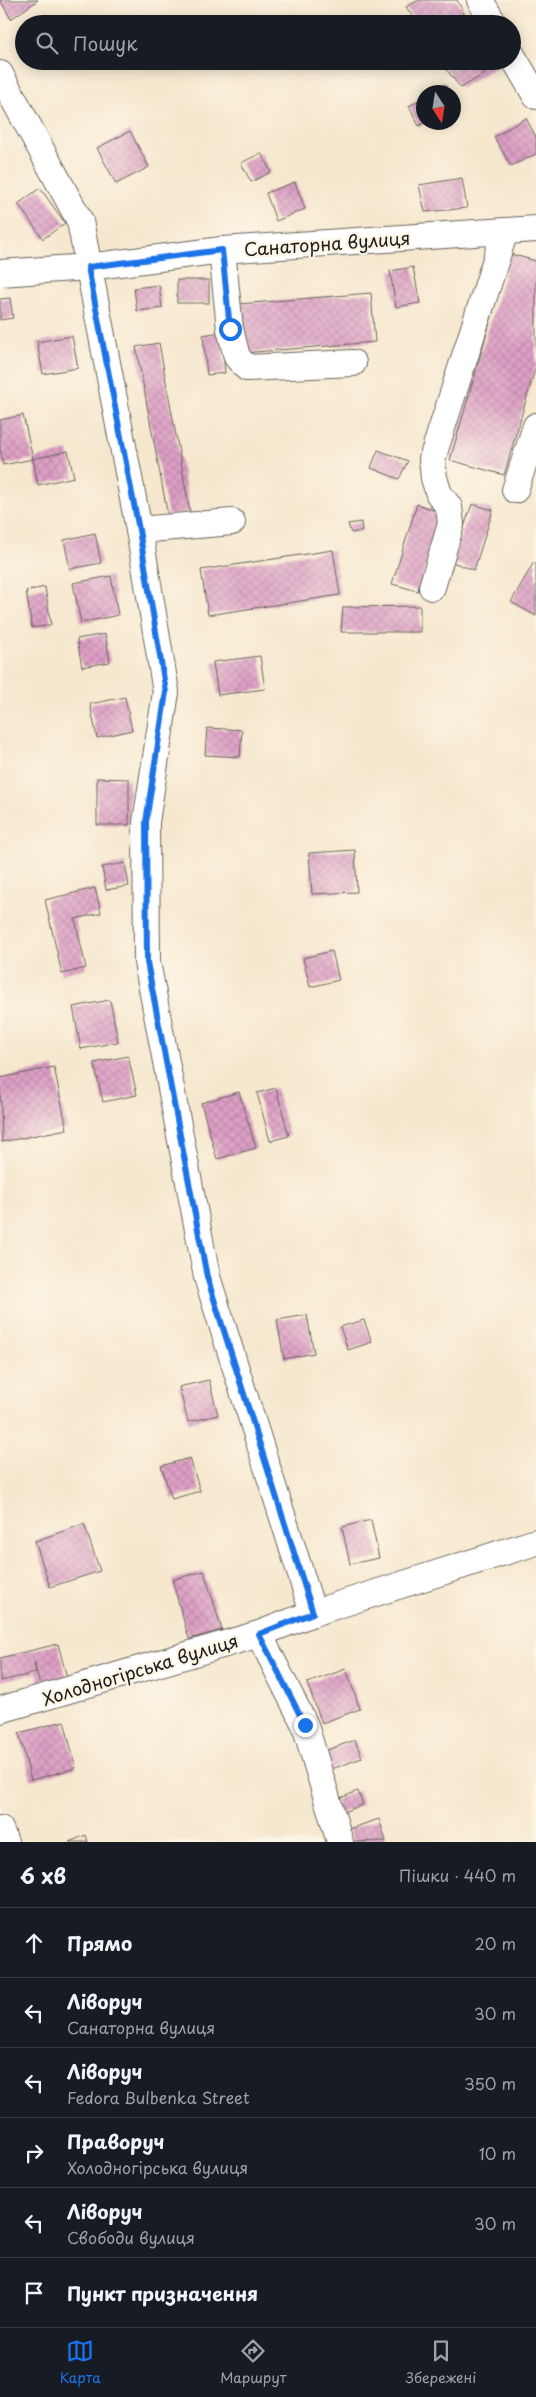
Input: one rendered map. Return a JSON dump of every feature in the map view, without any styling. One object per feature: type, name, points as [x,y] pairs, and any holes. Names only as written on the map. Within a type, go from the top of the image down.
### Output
[{"type":"street","points":[[480,0],[489,15]]},
{"type":"street","points":[[521,70],[536,96]]},
{"type":"street","points":[[0,74],[80,221],[139,530],[166,692],[146,822],[147,962],[207,1277],[313,1613]]},
{"type":"street","name":"Санаторна вулиця","points":[[0,273],[88,267],[222,250],[536,229]]},
{"type":"street","points":[[432,587],[451,524],[450,507],[440,494],[434,478],[432,459],[504,231]]},
{"type":"street","points":[[222,250],[230,329],[237,357],[247,368],[353,363]]},
{"type":"street","points":[[515,490],[536,426]]},
{"type":"street","points":[[139,530],[232,522]]},
{"type":"street","name":"Холодногірська вулиця","points":[[0,1710],[259,1634],[313,1613],[536,1542]]},
{"type":"street","points":[[259,1634],[305,1725],[340,1842]]},
{"type":"street","points":[[0,1829],[4,1842]]},
{"type":"building","points":[[0,0],[38,0],[15,15],[11,19]]},
{"type":"building","points":[[419,0],[457,0],[465,15],[412,15],[406,7]]},
{"type":"building","points":[[447,70],[490,70],[461,88],[461,85],[459,85]]},
{"type":"building","points":[[416,102],[416,120],[409,106]]},
{"type":"building","points":[[526,118],[536,137],[536,154],[511,166],[494,137]]},
{"type":"building","points":[[130,131],[149,167],[116,184],[97,148]]},
{"type":"building","points":[[261,153],[271,172],[251,182],[241,163]]},
{"type":"building","points":[[462,178],[467,208],[425,212],[419,185]]},
{"type":"building","points":[[295,182],[305,209],[276,221],[266,193]]},
{"type":"building","points":[[40,188],[65,223],[43,239],[18,204]]},
{"type":"building","points":[[510,254],[536,261],[536,366],[504,475],[450,460]]},
{"type":"building","points":[[413,267],[420,303],[396,307],[390,271]]},
{"type":"building","points":[[177,280],[209,280],[209,303],[177,303]]},
{"type":"building","points":[[159,285],[162,308],[137,311],[134,288]]},
{"type":"building","points":[[371,293],[375,342],[243,353],[239,304]]},
{"type":"building","points":[[10,298],[13,318],[0,320],[0,299]]},
{"type":"building","points":[[221,332],[225,373],[207,375],[203,335]]},
{"type":"building","points":[[72,336],[78,368],[43,374],[37,342]]},
{"type":"building","points":[[159,343],[190,512],[168,516],[136,347]]},
{"type":"building","points":[[23,415],[33,459],[3,465],[0,449],[0,420]]},
{"type":"building","points":[[378,450],[408,461],[399,479],[371,468]]},
{"type":"building","points":[[68,451],[74,477],[38,485],[33,459]]},
{"type":"building","points":[[417,504],[442,513],[418,591],[392,584]]},
{"type":"building","points":[[472,504],[493,510],[474,570],[452,562]]},
{"type":"building","points":[[361,522],[362,531],[351,533],[348,524]]},
{"type":"building","points":[[95,533],[101,563],[70,569],[64,540]]},
{"type":"building","points":[[333,550],[340,595],[208,615],[201,570]]},
{"type":"building","points":[[534,562],[536,564],[536,616],[511,602]]},
{"type":"building","points":[[111,576],[118,615],[81,623],[73,583]]},
{"type":"building","points":[[45,587],[51,625],[32,628],[26,591]]},
{"type":"building","points":[[420,606],[420,632],[341,632],[343,607]]},
{"type":"building","points":[[105,634],[110,662],[82,667],[77,639]]},
{"type":"building","points":[[260,656],[265,689],[218,695],[213,662]]},
{"type":"building","points":[[125,697],[132,730],[97,738],[90,704]]},
{"type":"building","points":[[207,728],[242,730],[240,757],[205,755]]},
{"type":"building","points":[[97,778],[129,779],[129,825],[97,825]]},
{"type":"building","points":[[355,850],[357,892],[312,894],[309,853]]},
{"type":"building","points":[[125,863],[129,886],[106,890],[102,867]]},
{"type":"building","points":[[95,888],[101,913],[75,919],[86,968],[62,974],[45,900]]},
{"type":"building","points":[[332,951],[339,980],[310,987],[303,958]]},
{"type":"building","points":[[110,1000],[118,1042],[81,1049],[73,1007]]},
{"type":"building","points":[[128,1056],[137,1095],[103,1102],[94,1063]]},
{"type":"building","points":[[54,1067],[67,1129],[2,1142],[0,1078]]},
{"type":"building","points":[[276,1088],[289,1136],[270,1141],[257,1093]]},
{"type":"building","points":[[239,1092],[256,1148],[217,1159],[201,1103]]},
{"type":"building","points":[[307,1315],[314,1353],[284,1359],[277,1320]]},
{"type":"building","points":[[364,1320],[372,1342],[348,1350],[340,1327]]},
{"type":"building","points":[[209,1380],[218,1415],[188,1422],[179,1387]]},
{"type":"building","points":[[190,1458],[200,1491],[172,1499],[161,1466]]},
{"type":"building","points":[[371,1520],[379,1558],[350,1564],[342,1527]]},
{"type":"building","points":[[84,1524],[100,1571],[50,1587],[35,1541]]},
{"type":"building","points":[[204,1571],[222,1630],[189,1639],[172,1580]]},
{"type":"building","points":[[58,1644],[67,1678],[40,1685],[34,1662],[36,1673],[0,1681],[0,1658]]},
{"type":"building","points":[[346,1669],[360,1709],[322,1723],[307,1683]]},
{"type":"building","points":[[64,1721],[76,1768],[31,1780],[19,1733]]},
{"type":"building","points":[[355,1740],[362,1758],[329,1770],[322,1752]]},
{"type":"building","points":[[358,1791],[363,1805],[340,1813],[335,1800]]},
{"type":"building","points":[[379,1819],[386,1841],[353,1842],[349,1829]]},
{"type":"building","points":[[86,1835],[88,1842],[69,1842]]},
{"type":"route","points":[[230,329],[222,250],[88,267],[139,530],[166,692],[146,822],[147,962],[207,1277],[313,1613],[259,1634],[305,1725]]}]
